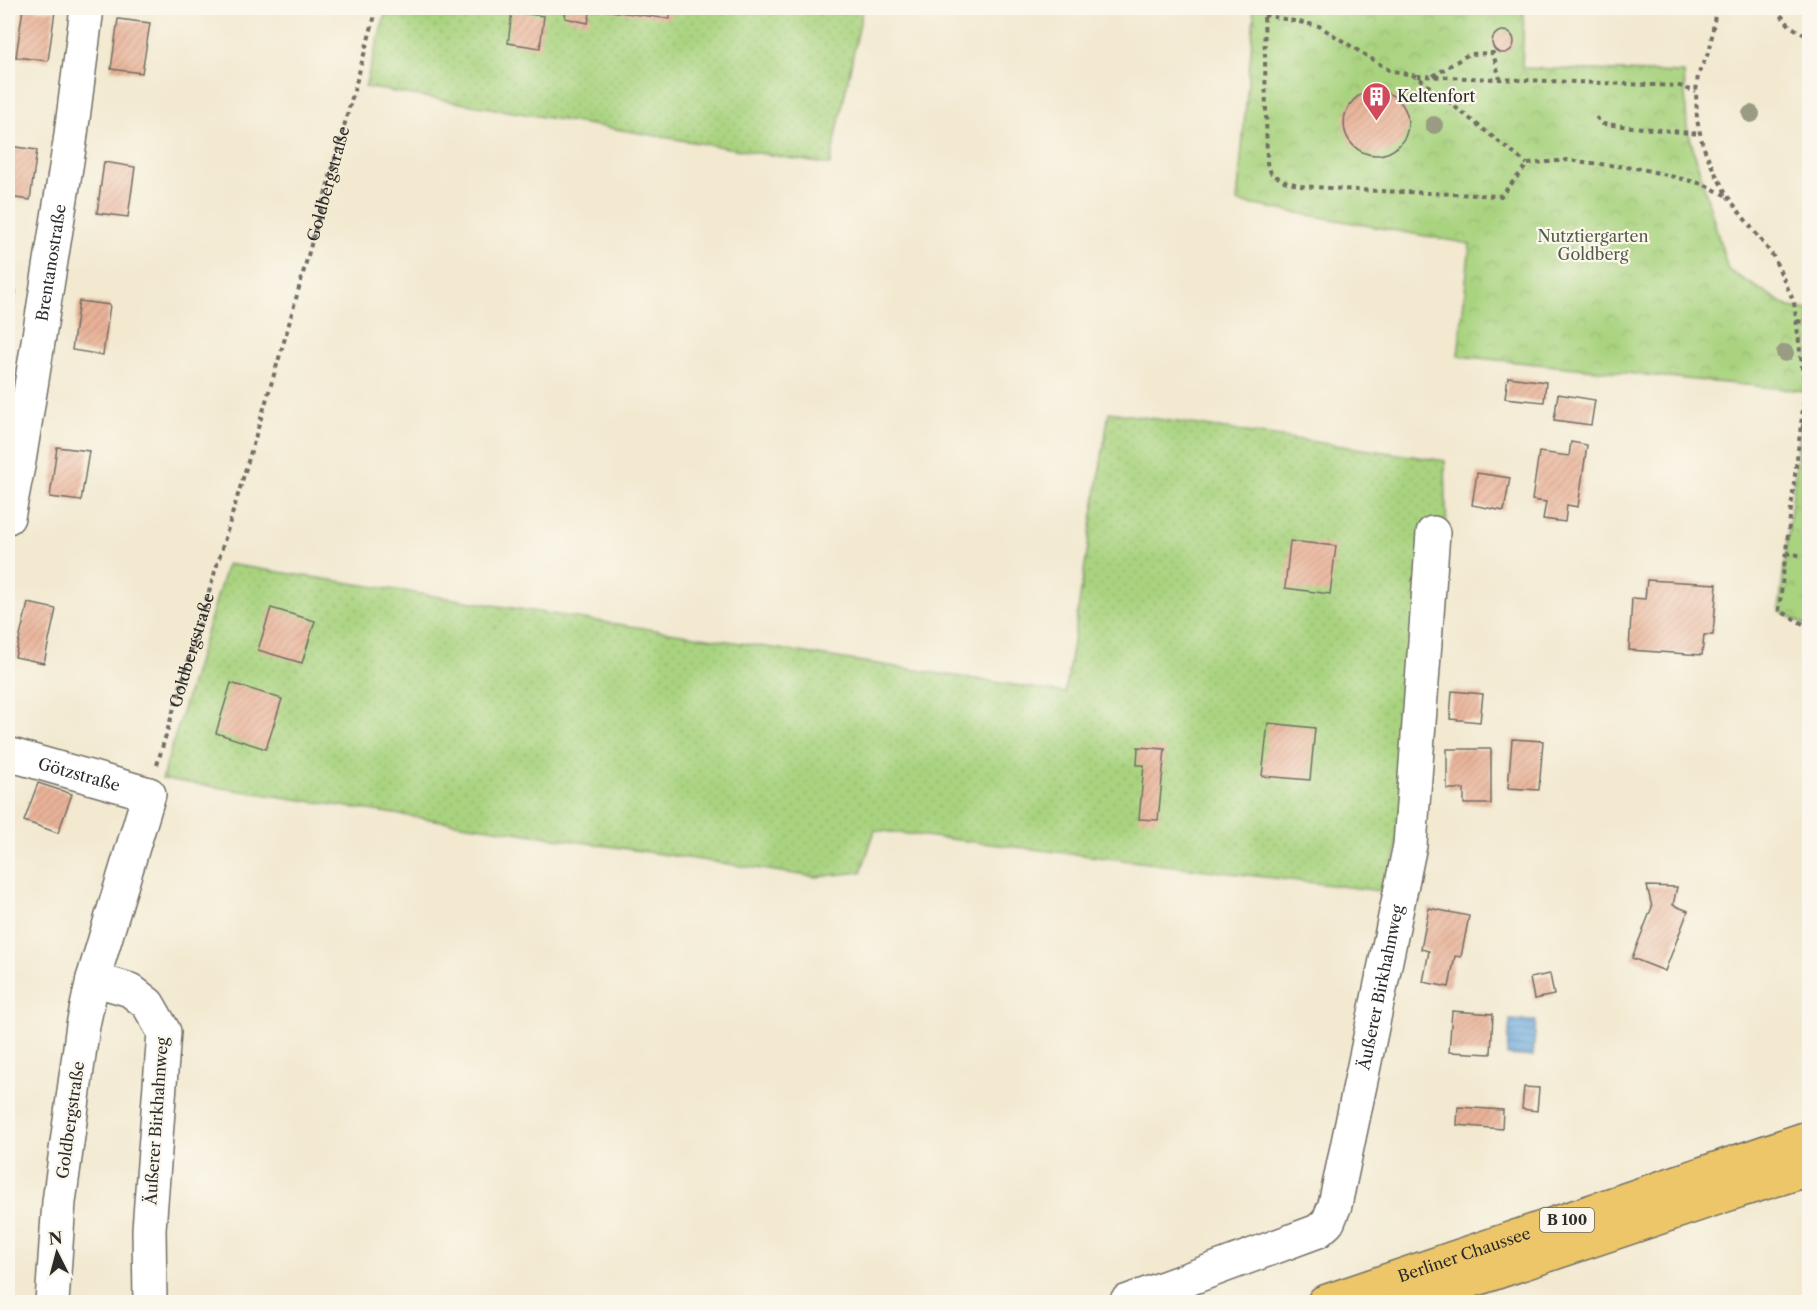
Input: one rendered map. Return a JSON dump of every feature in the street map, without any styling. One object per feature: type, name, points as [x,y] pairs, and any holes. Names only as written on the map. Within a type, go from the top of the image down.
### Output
[{"type":"highway","name":"Berliner Chaussee","points":[[1324,1302],[1809,1137]]},
{"type":"highway","name":"Berliner Chaussee","points":[[1408,1302],[1809,1169]]},
{"type":"street","name":"Brentanostraße","points":[[8,517],[68,154],[87,8]]},
{"type":"street","name":"Äußerer Birkhahnweg","points":[[1126,1302],[1318,1232],[1328,1222],[1335,1205],[1410,845],[1433,532]]},
{"type":"street","name":"Götzstraße","points":[[8,753],[149,794]]},
{"type":"street","name":"Goldbergstraße","points":[[52,1302],[59,1202],[82,1025],[93,979],[149,794]]},
{"type":"street","name":"Äußerer Birkhahnweg","points":[[93,979],[130,990],[148,1004],[164,1032],[149,1228],[150,1302]]},
{"type":"path","name":"Goldbergstraße","points":[[149,794],[281,349],[377,8]]},
{"type":"path","points":[[1264,8],[1267,164],[1271,173],[1284,181],[1301,186],[1357,190],[1501,196],[1527,164]]},
{"type":"path","points":[[1716,8],[1710,49],[1698,75],[1696,120],[1714,171],[1728,197],[1773,256],[1794,302],[1806,391],[1779,610],[1809,628]]},
{"type":"path","points":[[1775,8],[1790,26],[1809,38]]},
{"type":"path","points":[[1264,15],[1319,26],[1389,70],[1416,76],[1680,86],[1696,92]]},
{"type":"path","points":[[1432,76],[1469,54],[1493,53],[1500,79]]},
{"type":"path","points":[[1416,76],[1527,164],[1567,160],[1642,169],[1703,184],[1728,197]]},
{"type":"path","points":[[1596,117],[1604,124],[1700,134]]},
{"type":"path","points":[[1797,321],[1809,323]]},
{"type":"path","points":[[1801,426],[1809,427]]},
{"type":"path","points":[[1786,553],[1809,557]]},
{"type":"green space","points":[[387,8],[863,8],[830,165],[365,87]]},
{"type":"green space","name":"Nutztiergarten Goldberg","points":[[1252,8],[1524,8],[1522,68],[1684,73],[1687,127],[1728,270],[1789,307],[1809,310],[1809,628],[1779,610],[1805,391],[1458,356],[1470,244],[1237,202],[1254,17]]},
{"type":"green space","points":[[1109,412],[1445,461],[1447,541],[1389,892],[875,830],[861,872],[815,877],[162,779],[227,564],[1065,693]]},
{"type":"water","points":[[1510,1020],[1536,1021],[1533,1057],[1507,1055]]},
{"type":"building","points":[[23,8],[55,11],[48,61],[16,57]]},
{"type":"building","points":[[566,8],[591,8],[588,23],[565,18]]},
{"type":"building","points":[[603,8],[671,8],[670,19],[602,10]]},
{"type":"building","points":[[512,12],[544,16],[540,48],[508,43]]},
{"type":"building","points":[[118,19],[150,23],[142,73],[111,69]]},
{"type":"building","points":[[1503,31],[1511,34],[1514,42],[1511,50],[1503,53],[1495,50],[1492,42],[1495,34]]},
{"type":"building","name":"Keltenfort","points":[[1370,91],[1382,91],[1399,100],[1406,111],[1408,123],[1406,135],[1399,146],[1382,155],[1370,155],[1358,150],[1349,141],[1344,129],[1344,117],[1349,105],[1358,96]]},
{"type":"building","points":[[8,146],[37,150],[30,200],[8,197]]},
{"type":"building","points":[[104,162],[135,167],[128,217],[97,213]]},
{"type":"building","points":[[8,290],[16,291],[9,339],[8,338]]},
{"type":"building","points":[[79,301],[110,305],[103,355],[72,350]]},
{"type":"building","points":[[1508,377],[1546,382],[1544,402],[1505,398]]},
{"type":"building","points":[[1558,394],[1595,400],[1591,425],[1554,420]]},
{"type":"building","points":[[1571,442],[1587,445],[1578,507],[1567,505],[1565,522],[1543,519],[1546,502],[1532,500],[1539,452],[1569,456]]},
{"type":"building","points":[[57,447],[89,451],[81,501],[50,497]]},
{"type":"building","points":[[1477,473],[1510,478],[1504,511],[1472,505]]},
{"type":"building","points":[[1290,541],[1336,546],[1330,594],[1285,588]]},
{"type":"building","points":[[1647,580],[1717,584],[1713,635],[1704,635],[1702,655],[1629,650],[1632,598],[1645,599]]},
{"type":"building","points":[[28,603],[56,609],[44,663],[15,657]]},
{"type":"building","points":[[271,608],[315,621],[302,663],[258,650]]},
{"type":"building","points":[[231,683],[282,699],[266,749],[216,733]]},
{"type":"building","points":[[1452,691],[1483,694],[1480,722],[1450,719]]},
{"type":"building","points":[[1268,723],[1315,728],[1310,780],[1262,776]]},
{"type":"building","points":[[1512,739],[1543,741],[1539,790],[1508,788]]},
{"type":"building","points":[[1138,747],[1165,749],[1158,820],[1139,819],[1144,765],[1137,765]]},
{"type":"building","points":[[1447,749],[1491,749],[1491,804],[1464,804],[1464,789],[1447,789]]},
{"type":"building","points":[[38,783],[72,794],[58,833],[24,821]]},
{"type":"building","points":[[1647,886],[1677,887],[1673,905],[1688,911],[1665,971],[1632,958],[1652,907]]},
{"type":"building","points":[[1429,908],[1469,916],[1461,957],[1455,956],[1449,987],[1423,982],[1429,951],[1421,949]]},
{"type":"building","points":[[1550,974],[1554,995],[1534,999],[1530,978]]},
{"type":"building","points":[[1452,1011],[1493,1014],[1491,1054],[1449,1052]]},
{"type":"building","points":[[1524,1087],[1539,1088],[1537,1111],[1522,1109]]},
{"type":"building","points":[[1458,1107],[1503,1110],[1502,1129],[1457,1125]]},
{"type":"place","name":"Keltenfort","points":[[1376,122]]}]
